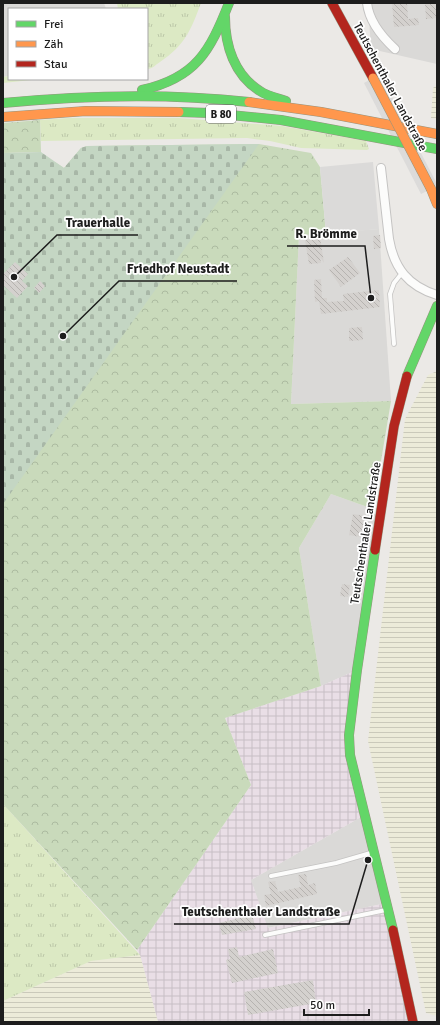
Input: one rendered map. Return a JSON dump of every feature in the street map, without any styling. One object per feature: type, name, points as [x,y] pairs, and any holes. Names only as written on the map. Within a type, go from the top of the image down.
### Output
[{"type":"main road","name":"Teutschenthaler Landstraße","points":[[332,3],[431,189],[437,204]]},
{"type":"main road","points":[[79,97],[154,88],[181,77],[206,52],[227,6]]},
{"type":"main road","points":[[227,6],[225,27],[227,42],[232,58],[244,77],[254,87],[268,94],[319,111]]},
{"type":"main road","name":"B 80","points":[[3,103],[79,97],[118,96],[204,98],[319,111],[437,134]]},
{"type":"main road","name":"B 80","points":[[3,117],[86,111],[210,113],[280,120],[437,150]]},
{"type":"main road","name":"Teutschenthaler Landstraße","points":[[413,1022],[388,910],[350,754],[349,735],[358,663],[394,426],[406,379],[430,327],[437,306]]},
{"type":"street","points":[[367,3],[372,20],[382,35],[395,49]]},
{"type":"street","points":[[382,168],[390,248],[395,261],[402,273],[418,287],[437,295]]},
{"type":"lane","points":[[394,344],[390,294],[394,283],[402,273]]},
{"type":"lane","points":[[272,876],[336,863],[374,852]]},
{"type":"lane","points":[[265,935],[388,910]]},
{"type":"shaded area","points":[[3,3],[104,3],[106,8],[8,8],[8,76],[3,77]]},
{"type":"shaded area","points":[[368,3],[437,3],[437,64],[371,49]]},
{"type":"shaded area","points":[[373,162],[379,229],[326,234],[320,167]]},
{"type":"shaded area","points":[[379,229],[391,401],[291,404],[299,235]]},
{"type":"shaded area","points":[[331,494],[373,509],[379,526],[357,670],[321,686],[299,548]]},
{"type":"shaded area","points":[[352,672],[346,727],[361,817],[251,880],[268,928],[382,904],[410,1022],[158,1022],[140,955],[137,950],[251,785],[225,718],[321,686]]},
{"type":"shaded area","points":[[361,817],[382,904],[267,928],[251,880]]},
{"type":"green space","points":[[117,3],[201,3],[190,29],[181,43],[169,56],[149,69],[148,8],[118,8]]},
{"type":"green space","points":[[8,76],[8,80],[32,80],[3,83],[3,77]]},
{"type":"green space","points":[[437,85],[437,119],[431,118],[433,88]]},
{"type":"green space","points":[[69,118],[179,118],[282,126],[366,141],[369,149],[301,148],[270,141],[247,138],[41,141],[40,120]]},
{"type":"green space","points":[[40,120],[41,152],[3,153],[3,123]]},
{"type":"green space","points":[[259,144],[311,153],[320,167],[326,234],[299,235],[291,404],[391,401],[373,509],[331,494],[299,548],[321,686],[225,718],[251,785],[137,950],[3,804],[3,343],[55,162],[64,168],[81,148],[87,146]]},
{"type":"green space","points":[[259,144],[3,504],[3,153],[41,152],[64,168],[81,148],[87,146]]},
{"type":"green space","points":[[437,371],[437,1016],[426,1013],[368,741],[405,419],[428,375]]},
{"type":"green space","points":[[3,804],[140,955],[91,961],[3,1001]]},
{"type":"green space","points":[[140,955],[158,1022],[3,1022],[3,1001],[91,961]]},
{"type":"pier","points":[[380,74],[437,184],[437,186],[421,194],[364,83]]},
{"type":"building","points":[[392,3],[407,3],[408,19],[418,18],[419,25],[394,27]]},
{"type":"building","points":[[425,3],[437,3],[437,18],[426,19]]},
{"type":"building","points":[[380,235],[381,248],[374,249],[373,236]]},
{"type":"building","points":[[320,237],[324,263],[320,257],[321,263],[309,264],[305,240]]},
{"type":"building","points":[[348,257],[360,273],[341,287],[329,270]]},
{"type":"building","points":[[15,262],[28,274],[22,281],[28,286],[17,298],[3,285],[3,274]]},
{"type":"building","points":[[321,279],[322,298],[327,298],[327,302],[344,301],[343,294],[379,290],[380,307],[321,314],[319,301],[315,302],[314,280]]},
{"type":"building","points":[[40,281],[45,286],[39,293],[34,288]]},
{"type":"building","points":[[362,327],[363,340],[349,341],[349,328]]},
{"type":"building","points":[[353,514],[365,516],[361,537],[349,535]]},
{"type":"building","points":[[342,584],[350,585],[348,597],[340,596]]},
{"type":"building","points":[[306,874],[308,885],[315,883],[317,894],[266,906],[264,895],[271,894],[268,882],[275,881],[278,892],[301,887],[298,875]]},
{"type":"building","points":[[252,915],[256,929],[222,935],[219,923]]},
{"type":"building","points":[[237,947],[239,957],[273,949],[278,973],[232,983],[226,960],[230,959],[228,949]]},
{"type":"building","points":[[313,980],[316,1003],[248,1015],[244,992]]},
{"type":"traffic: fast","points":[[142,90],[160,85],[176,78],[199,60],[215,35],[229,3]]},
{"type":"traffic: fast","points":[[225,17],[225,28],[229,48],[244,77],[263,93],[286,101]]},
{"type":"traffic: fast","points":[[3,103],[64,98],[126,96],[188,97],[249,102]]},
{"type":"traffic: fast","points":[[179,112],[210,113],[281,120],[437,149]]},
{"type":"traffic: fast","points":[[407,376],[437,306]]},
{"type":"traffic: fast","points":[[375,550],[349,735],[350,755],[393,930]]},
{"type":"traffic: slow","points":[[373,78],[431,189]]},
{"type":"traffic: slow","points":[[249,102],[321,112],[437,134]]},
{"type":"traffic: slow","points":[[3,117],[86,111],[179,112]]},
{"type":"traffic: slow","points":[[431,189],[437,204]]},
{"type":"traffic: jam","points":[[332,3],[373,78]]},
{"type":"traffic: jam","points":[[375,550],[394,426],[407,376]]},
{"type":"traffic: jam","points":[[393,930],[413,1022]]},
{"type":"place","name":"Trauerhalle","points":[[14,277]]},
{"type":"place","name":"R. Brömme","points":[[371,298]]},
{"type":"place","name":"Friedhof Neustadt","points":[[63,336]]},
{"type":"place","name":"Teutschenthaler Landstraße","points":[[368,860]]}]
